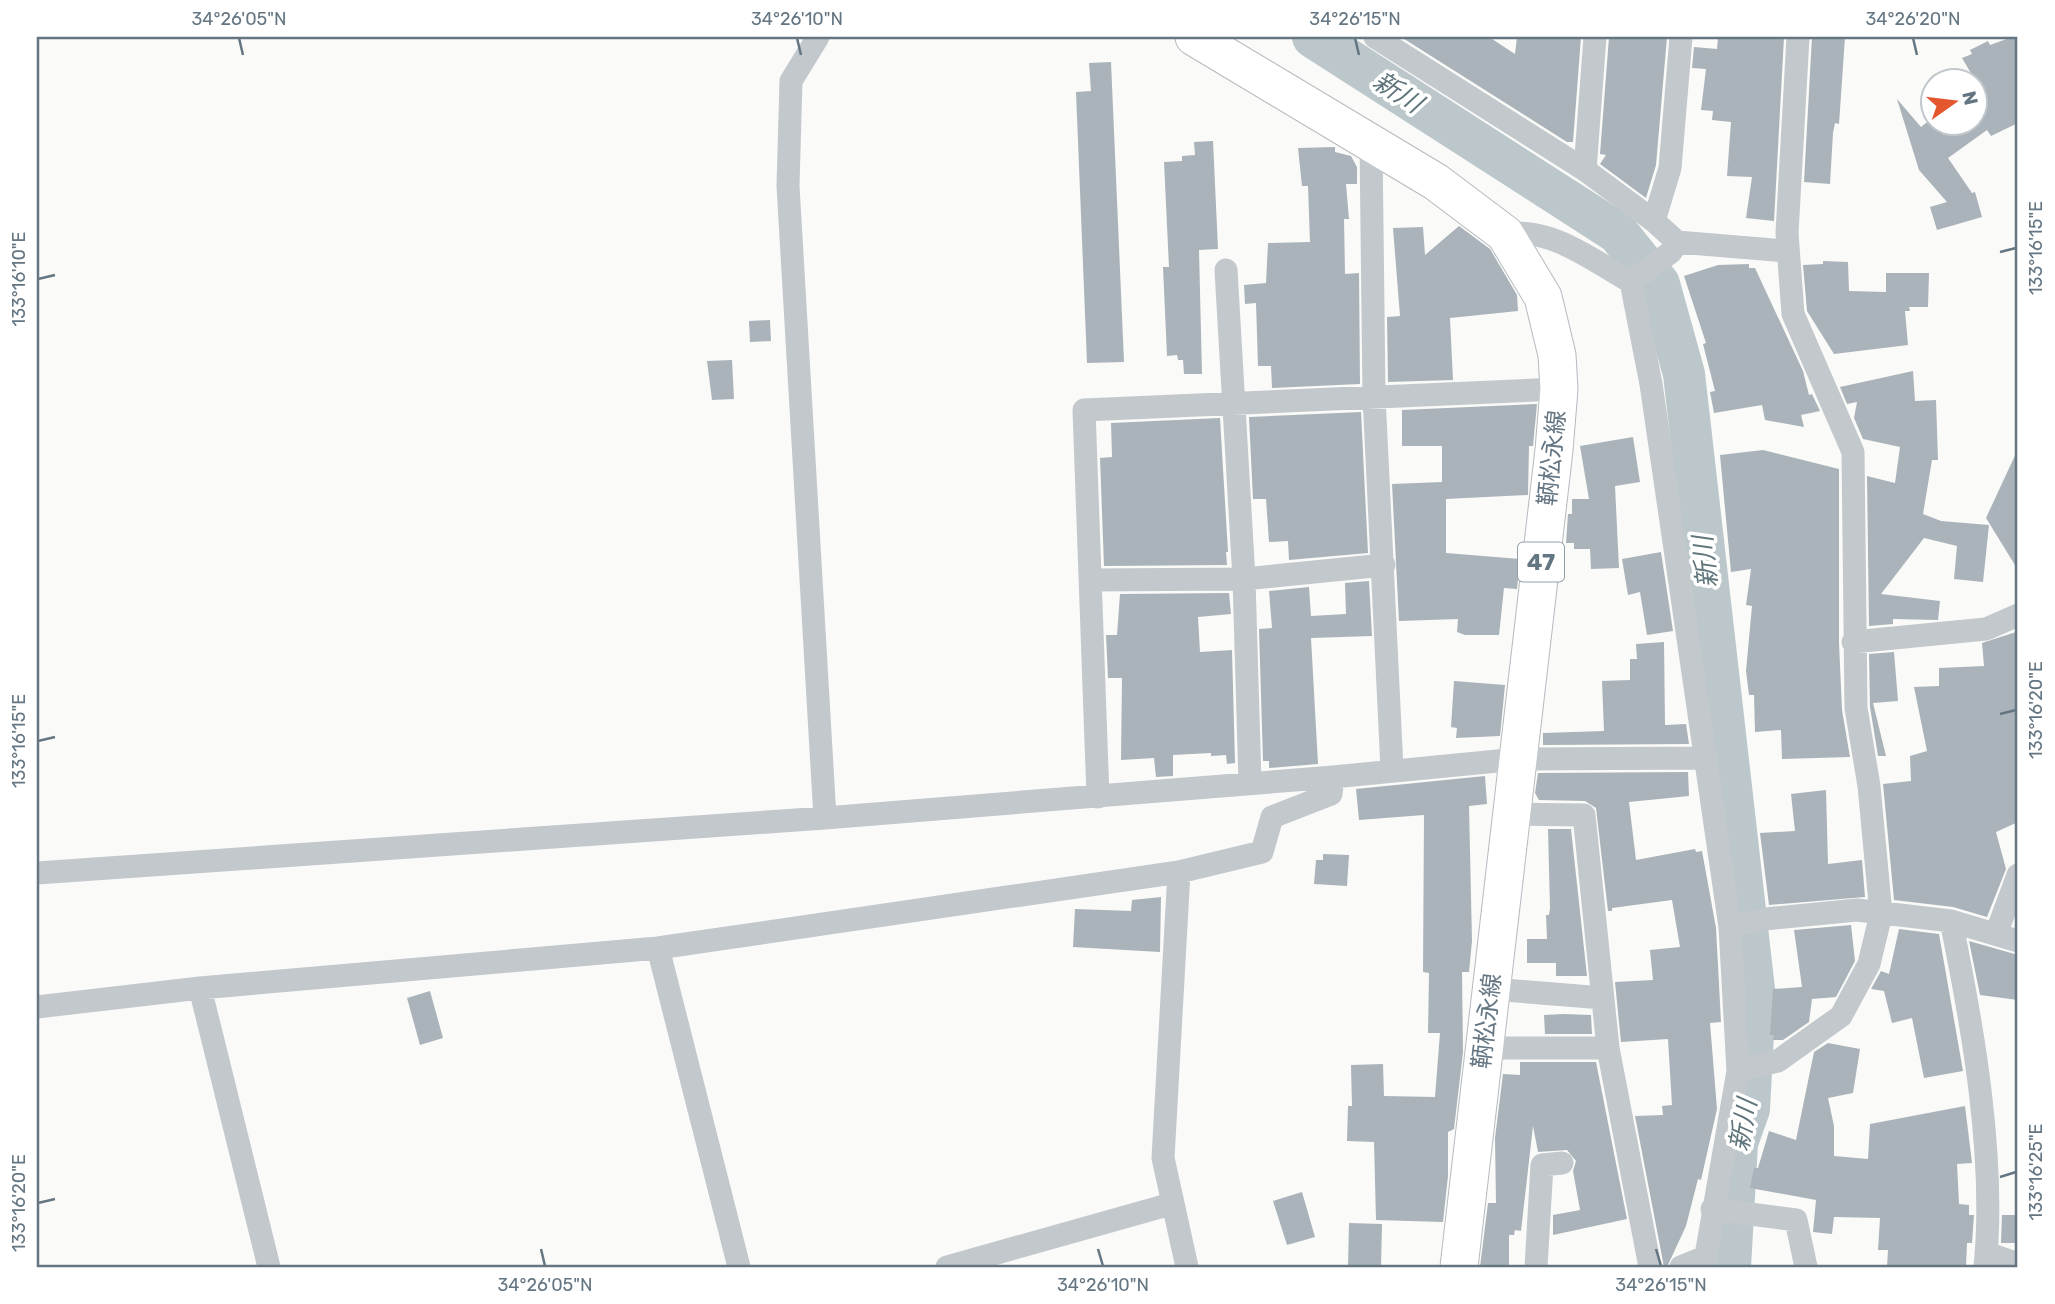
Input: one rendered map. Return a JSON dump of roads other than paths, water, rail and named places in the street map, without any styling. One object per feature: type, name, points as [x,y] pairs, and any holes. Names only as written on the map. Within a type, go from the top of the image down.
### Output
[{"type":"main road","name":"鞆松永線","points":[[1194,37],[1436,182],[1505,234],[1543,297],[1557,355],[1559,388],[1459,1267]]},
{"type":"street","points":[[818,37],[791,81],[788,186],[825,818]]},
{"type":"street","points":[[1375,37],[1585,170],[1654,221],[1674,247]]},
{"type":"street","points":[[1585,170],[1595,37]]},
{"type":"street","points":[[1654,221],[1670,169],[1681,37]]},
{"type":"street","points":[[1738,1071],[1778,1061],[1841,1016],[1869,964],[1881,914],[1869,786],[1856,708],[1853,642],[1853,452],[1793,314],[1787,251],[1798,37]]},
{"type":"street","points":[[1371,142],[1374,396],[1392,769]]},
{"type":"street","points":[[1505,234],[1525,231],[1548,236],[1631,282],[1651,384],[1730,926],[1738,1071],[1704,1263],[1681,1267]]},
{"type":"street","points":[[1631,282],[1674,247],[1787,251]]},
{"type":"street","points":[[1226,270],[1244,579],[1250,783]]},
{"type":"street","points":[[1098,797],[1084,410],[1559,388]]},
{"type":"street","points":[[1092,580],[1244,579],[1384,565]]},
{"type":"street","points":[[1853,642],[1986,629],[2018,616]]},
{"type":"street","points":[[37,873],[1098,797],[1518,759],[1706,758]]},
{"type":"street","points":[[37,1006],[200,988],[658,948],[1179,872],[1262,852],[1272,817],[1331,793],[1333,777]]},
{"type":"street","points":[[1512,814],[1584,815],[1608,1048],[1650,1267]]},
{"type":"street","points":[[1179,872],[1163,1158],[1187,1267]]},
{"type":"street","points":[[1996,934],[2018,875]]},
{"type":"street","points":[[1730,926],[1765,919],[1857,910],[1951,921],[2018,941]]},
{"type":"street","points":[[1951,921],[1972,1022],[1985,1164],[1985,1260],[2018,1264]]},
{"type":"street","points":[[658,948],[739,1267]]},
{"type":"street","points":[[200,988],[269,1267]]},
{"type":"street","points":[[1491,989],[1603,998]]},
{"type":"street","points":[[1484,1048],[1608,1048]]},
{"type":"street","points":[[1536,1267],[1542,1165],[1562,1163]]},
{"type":"street","points":[[947,1267],[1171,1204]]},
{"type":"street","points":[[1712,1209],[1796,1220],[1806,1267]]},
{"type":"waterway","name":"新川","points":[[1313,37],[1618,233],[1659,284],[1684,374],[1755,998],[1749,1109],[1737,1143],[1730,1267]]}]
